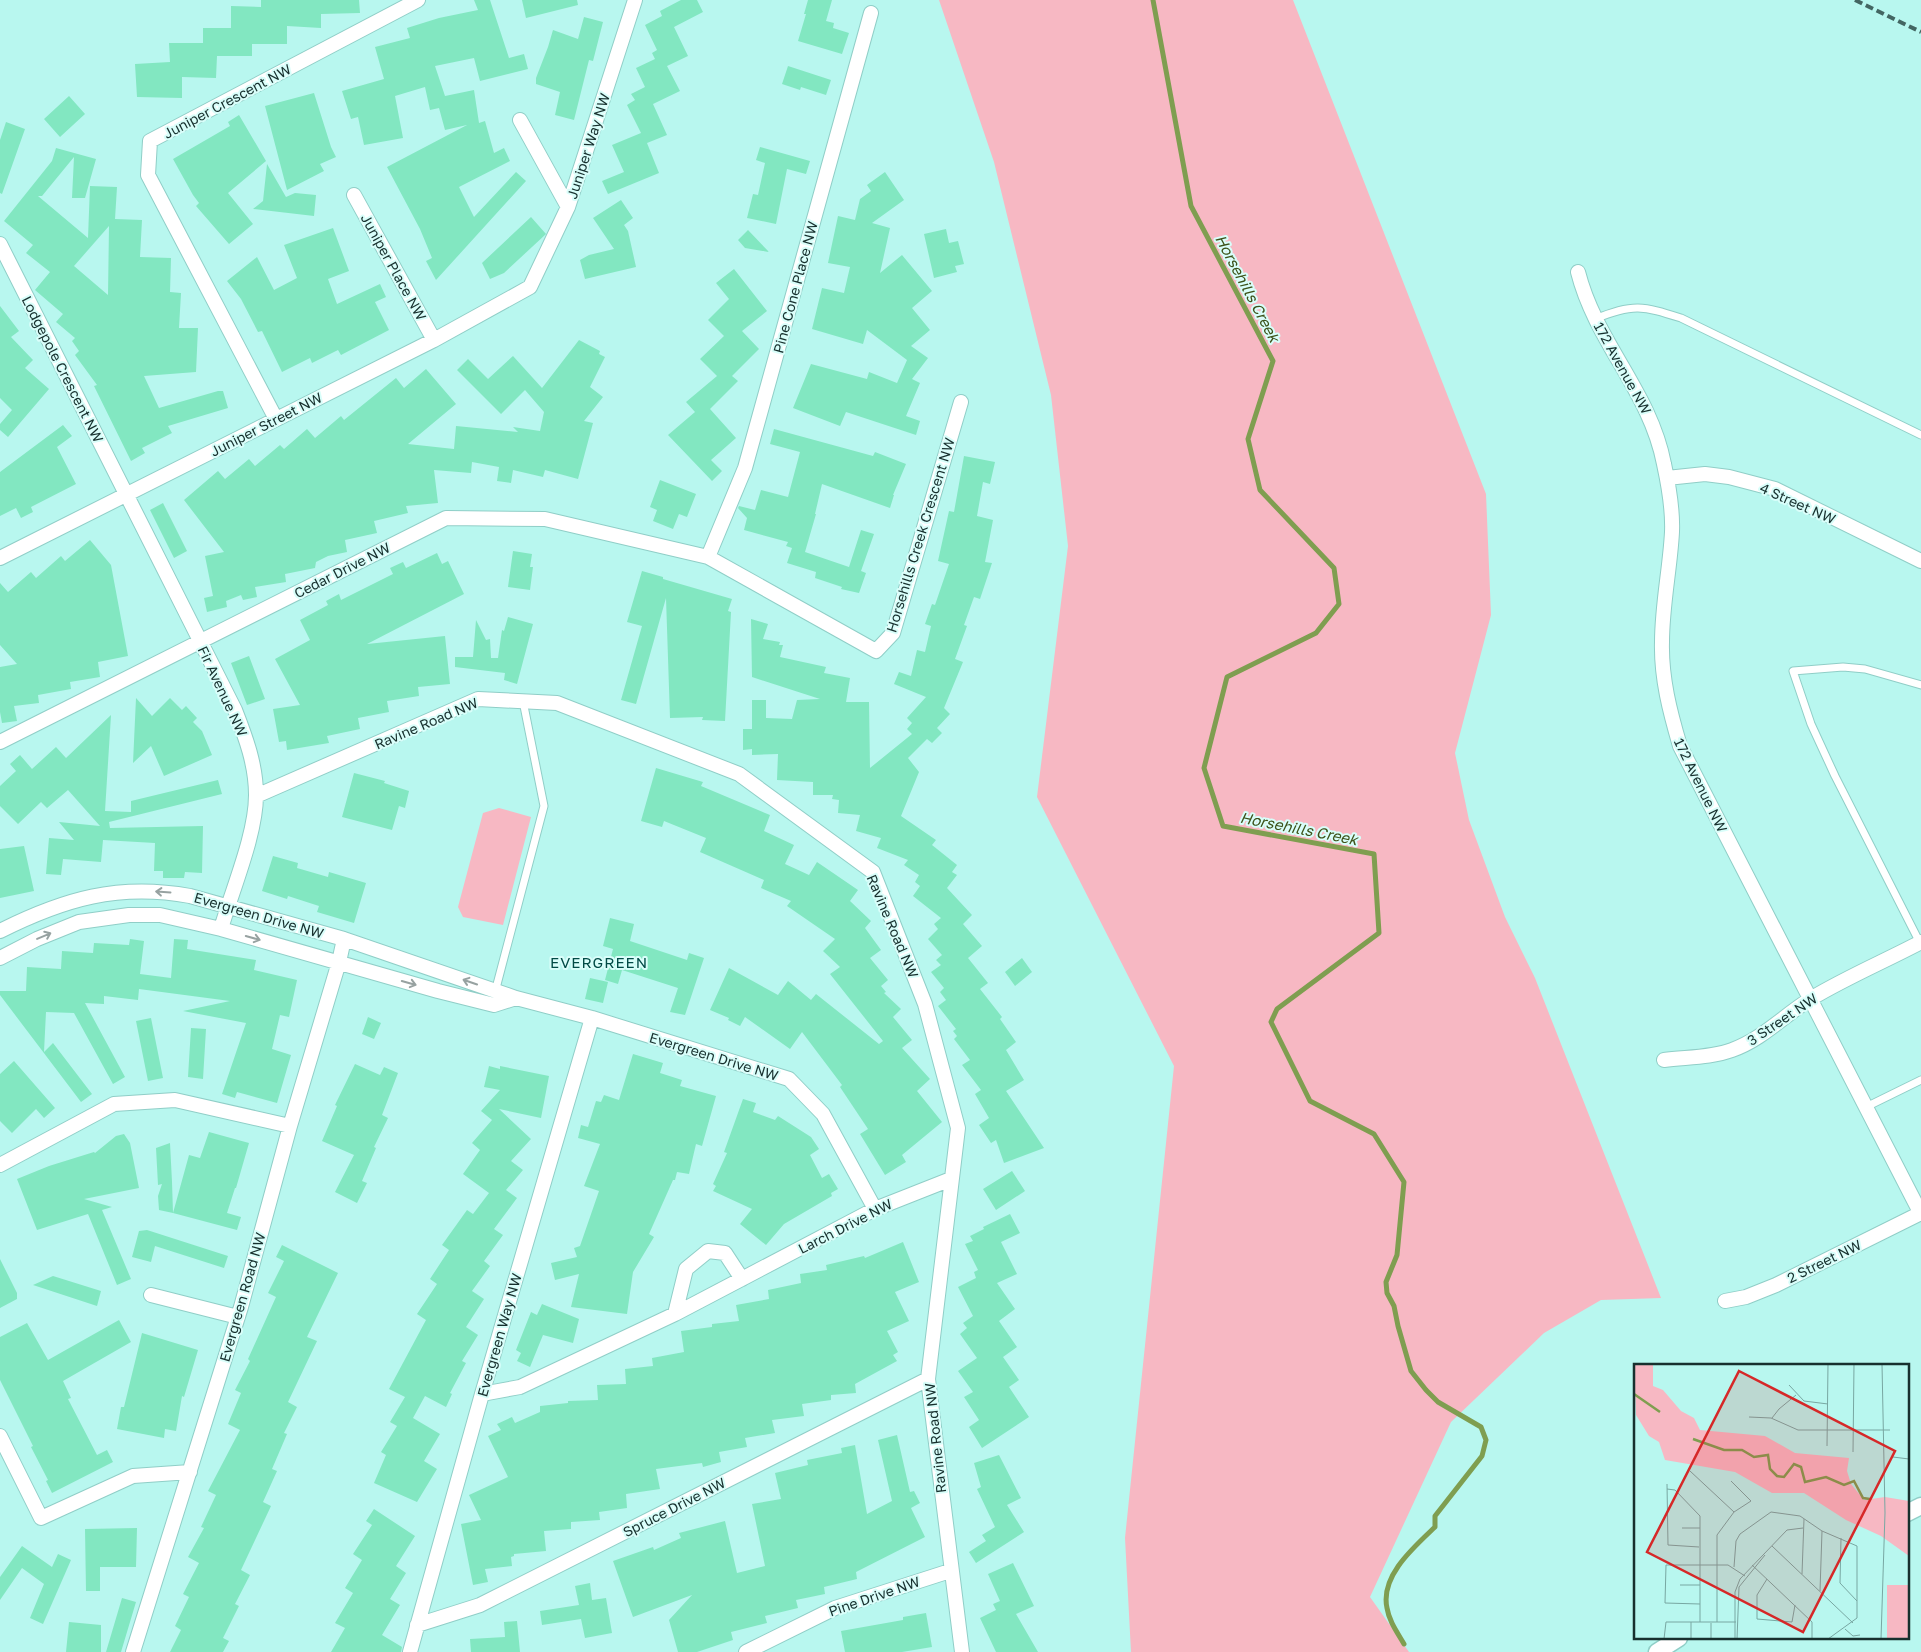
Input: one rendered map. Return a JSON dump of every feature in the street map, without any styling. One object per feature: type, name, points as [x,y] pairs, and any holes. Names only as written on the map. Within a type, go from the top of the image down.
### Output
[{"type":"street","name":"Juniper Crescent NW","points":[[276,419],[148,175],[150,141],[418,0]]},
{"type":"street","name":"Juniper Way NW","points":[[530,288],[568,207],[635,0]]},
{"type":"street","name":"Pine Cone Place NW","points":[[708,557],[745,468],[871,12]]},
{"type":"street","points":[[520,120],[568,207]]},
{"type":"street","name":"Juniper Place NW","points":[[354,194],[434,340]]},
{"type":"street","name":"Lodgepole Crescent NW","points":[[0,244],[125,494]]},
{"type":"street","name":"172 Avenue NW","points":[[1578,272],[1583,293],[1595,319],[1645,406],[1655,429],[1667,478],[1671,499],[1672,530],[1662,641],[1663,676],[1669,709],[1680,746],[1921,1214]]},
{"type":"street","name":"Juniper Street NW","points":[[0,558],[434,340],[530,288]]},
{"type":"street","name":"Horsehills Creek Crescent NW","points":[[708,557],[876,651],[893,633],[961,402]]},
{"type":"street","name":"4 Street NW","points":[[1667,478],[1705,474],[1729,477],[1768,487],[1921,561]]},
{"type":"street","name":"Fir Avenue NW","points":[[125,494],[244,732],[254,771],[255,813],[221,929]]},
{"type":"street","name":"Cedar Drive NW","points":[[0,742],[446,518],[545,519],[708,557]]},
{"type":"street","name":"Ravine Road NW","points":[[256,796],[478,699],[557,702],[739,774],[873,872],[925,1004],[958,1128],[928,1379],[950,1571],[962,1652]]},
{"type":"street","name":"Evergreen Drive NW","points":[[0,931],[42,910],[82,898],[120,892],[172,892],[227,905],[344,939],[494,998]]},
{"type":"street","name":"Evergreen Drive NW","points":[[0,958],[59,929],[79,922],[129,915],[160,915],[221,929],[339,962],[494,998],[516,998],[592,1018],[789,1079],[823,1114],[875,1209]]},
{"type":"street","name":"Evergreen Road NW","points":[[133,1652],[238,1317],[290,1126],[339,962],[344,939]]},
{"type":"street","name":"3 Street NW","points":[[1664,1060],[1710,1055],[1731,1050],[1765,1033],[1811,999],[1920,943]]},
{"type":"street","name":"Evergreen Way NW","points":[[410,1652],[482,1394],[592,1018]]},
{"type":"street","points":[[0,1166],[114,1104],[175,1100],[290,1126]]},
{"type":"street","name":"Larch Drive NW","points":[[482,1394],[520,1387],[675,1314],[875,1209],[951,1179]]},
{"type":"street","name":"2 Street NW","points":[[1724,1301],[1746,1297],[1776,1285],[1921,1214]]},
{"type":"street","points":[[675,1314],[686,1269],[708,1251],[725,1254],[742,1280]]},
{"type":"street","points":[[151,1295],[238,1317]]},
{"type":"street","name":"Spruce Drive NW","points":[[417,1625],[480,1605],[928,1379]]},
{"type":"street","points":[[0,1436],[41,1518],[133,1476],[190,1472]]},
{"type":"street","points":[[1908,1512],[1921,1506]]},
{"type":"street","name":"Pine Drive NW","points":[[746,1652],[834,1608],[950,1571]]},
{"type":"street","points":[[1657,1652],[1676,1640]]},
{"type":"lane","points":[[1595,319],[1619,309],[1634,307],[1656,310],[1681,318],[1921,435]]},
{"type":"lane","points":[[1920,943],[1826,759],[1810,724],[1793,671],[1843,667],[1865,669],[1921,685]]},
{"type":"lane","points":[[494,998],[544,806],[523,701]]},
{"type":"lane","points":[[1866,1108],[1921,1080]]},
{"type":"shaded area","points":[[939,0],[1293,0],[1486,494],[1491,615],[1455,753],[1469,820],[1505,917],[1535,978],[1661,1298],[1601,1300],[1544,1333],[1451,1422],[1370,1597],[1409,1652],[1131,1652],[1125,1538],[1174,1066],[1037,797],[1068,546],[1051,395],[994,162]]},
{"type":"shaded area","points":[[499,808],[531,817],[503,925],[463,917],[458,907],[483,813]]},
{"type":"building","points":[[261,0],[359,0],[360,13],[321,14],[321,28],[287,26],[287,44],[252,44],[252,56],[217,56],[216,78],[182,77],[182,98],[137,97],[135,64],[170,62],[169,43],[203,43],[203,28],[231,28],[231,6],[261,7]]},
{"type":"building","points":[[474,0],[490,0],[509,58],[524,54],[528,69],[480,81],[474,58],[435,66],[445,96],[474,90],[479,123],[485,121],[494,153],[504,148],[510,161],[459,187],[474,217],[516,172],[526,181],[436,280],[426,261],[432,258],[420,229],[387,167],[467,125],[445,130],[439,108],[430,110],[425,87],[395,96],[403,138],[364,145],[358,117],[351,119],[342,91],[384,79],[375,47],[410,38],[407,28],[439,18],[478,10]]},
{"type":"building","points":[[522,0],[577,0],[578,5],[526,18]]},
{"type":"building","points":[[681,0],[697,0],[703,12],[674,27],[688,56],[667,66],[680,91],[653,104],[667,135],[647,143],[659,173],[608,194],[602,181],[624,172],[612,145],[641,133],[627,105],[635,100],[631,94],[645,87],[636,68],[655,59],[652,53],[657,50],[645,25],[662,16],[660,11]]},
{"type":"building","points":[[808,0],[832,0],[826,21],[834,23],[833,28],[849,33],[842,54],[798,41]]},
{"type":"building","points":[[584,17],[603,22],[593,61],[589,60],[574,120],[555,115],[560,92],[536,84],[536,78],[553,30],[578,39]]},
{"type":"building","points":[[788,66],[831,80],[826,95],[801,87],[800,90],[782,84]]},
{"type":"building","points":[[314,93],[336,157],[320,164],[324,171],[287,190],[265,106]]},
{"type":"building","points":[[69,96],[85,114],[60,137],[44,119]]},
{"type":"building","points":[[239,115],[266,161],[228,193],[253,224],[229,244],[196,206],[199,203],[173,159],[230,126],[228,122]]},
{"type":"building","points":[[6,122],[25,129],[2,194],[0,193],[0,140]]},
{"type":"building","points":[[760,147],[810,161],[806,174],[787,169],[776,224],[747,218],[753,194],[758,195],[765,163],[756,160]]},
{"type":"building","points":[[56,148],[96,159],[85,198],[72,198],[74,157],[42,196],[38,196],[88,238],[90,186],[117,187],[115,219],[142,220],[140,257],[171,258],[170,292],[181,293],[179,328],[198,328],[196,372],[144,376],[159,408],[223,391],[228,408],[168,426],[172,433],[142,448],[145,453],[131,461],[94,386],[97,385],[75,355],[79,351],[72,341],[75,338],[56,322],[63,314],[35,290],[50,272],[26,253],[33,245],[4,221],[52,161]],"holes":[[[109,226],[108,295],[74,266]]]},
{"type":"building","points":[[267,164],[286,197],[295,193],[316,195],[314,216],[253,209],[263,201]]},
{"type":"building","points":[[885,172],[904,200],[872,223],[890,228],[880,273],[902,255],[932,291],[912,308],[930,330],[911,346],[928,358],[912,379],[920,383],[906,416],[920,421],[916,435],[846,412],[840,426],[793,408],[811,364],[867,379],[869,372],[897,383],[907,360],[867,330],[863,344],[812,329],[822,288],[844,293],[850,267],[828,263],[838,216],[855,220],[860,199],[871,191],[867,185]]},
{"type":"building","points":[[621,200],[633,218],[624,225],[628,231],[636,267],[585,279],[580,260],[589,255],[614,249],[593,218]]},
{"type":"building","points":[[531,217],[546,234],[504,273],[490,279],[482,263]]},
{"type":"building","points":[[333,228],[349,271],[328,279],[337,304],[380,284],[386,297],[375,302],[389,330],[341,355],[338,350],[312,363],[310,358],[282,372],[262,331],[258,332],[241,299],[227,281],[257,257],[274,290],[297,278],[284,245]]},
{"type":"building","points":[[946,229],[949,243],[958,241],[964,264],[955,266],[957,272],[934,278],[924,234]]},
{"type":"building","points":[[748,230],[769,252],[745,248],[738,240]]},
{"type":"building","points":[[734,269],[767,311],[742,331],[759,349],[732,376],[738,381],[710,409],[736,438],[711,460],[722,471],[712,481],[668,435],[695,412],[686,402],[717,376],[700,359],[724,336],[708,320],[729,299],[716,283]]},
{"type":"building","points":[[0,306],[19,331],[11,337],[33,360],[25,368],[49,389],[8,437],[0,430],[0,424],[12,410],[0,398]]},
{"type":"building","points":[[579,340],[600,351],[599,354],[605,357],[590,387],[603,397],[584,421],[593,423],[578,479],[545,470],[543,477],[513,470],[511,483],[497,481],[499,467],[472,462],[471,473],[434,470],[438,503],[406,506],[408,513],[374,521],[377,533],[345,540],[347,552],[328,556],[316,562],[315,568],[285,574],[286,582],[255,587],[257,597],[243,600],[241,595],[226,601],[227,607],[207,612],[204,598],[213,596],[205,556],[224,552],[184,500],[218,471],[225,479],[249,459],[255,466],[280,445],[284,449],[307,429],[315,438],[341,416],[344,420],[396,378],[404,388],[426,369],[456,404],[408,444],[454,449],[456,426],[518,432],[513,427],[540,431],[544,412],[525,390],[501,414],[457,370],[468,359],[488,379],[513,356],[542,388]]},
{"type":"building","points":[[63,425],[72,436],[57,447],[76,484],[31,507],[33,512],[21,518],[16,508],[0,516],[0,472]]},
{"type":"building","points":[[774,429],[873,456],[875,452],[906,464],[893,495],[890,508],[822,484],[805,552],[849,567],[861,530],[874,534],[861,571],[866,573],[859,593],[841,589],[842,587],[815,578],[816,572],[787,563],[792,548],[786,546],[788,542],[744,530],[747,518],[738,508],[739,506],[755,510],[761,490],[788,497],[800,452],[770,444]]},
{"type":"building","points":[[964,456],[995,462],[990,484],[983,482],[977,516],[993,520],[985,562],[992,563],[980,599],[974,597],[964,625],[967,626],[955,659],[963,662],[944,708],[950,714],[937,728],[942,733],[932,743],[927,739],[908,758],[919,772],[901,816],[936,840],[932,845],[957,865],[952,872],[957,875],[947,888],[972,915],[963,924],[982,946],[968,958],[988,983],[980,989],[1002,1017],[1000,1019],[1016,1042],[1006,1050],[1024,1080],[1006,1091],[1044,1148],[1004,1163],[996,1140],[991,1143],[979,1125],[989,1118],[975,1094],[981,1090],[962,1065],[970,1060],[954,1039],[957,1036],[953,1031],[956,1029],[938,1006],[946,1000],[940,992],[944,988],[931,972],[941,965],[936,960],[942,955],[928,939],[938,929],[934,924],[941,918],[913,896],[920,886],[915,882],[919,875],[904,865],[908,860],[877,848],[881,838],[856,831],[860,815],[838,813],[839,800],[832,799],[833,795],[813,795],[813,782],[777,780],[778,754],[752,755],[752,749],[743,750],[743,729],[752,729],[752,700],[766,700],[766,718],[792,719],[797,700],[820,699],[752,677],[751,619],[768,624],[763,639],[780,642],[779,645],[783,645],[780,657],[826,667],[824,673],[850,678],[846,702],[869,702],[870,768],[912,734],[907,729],[912,723],[907,718],[926,697],[894,684],[899,672],[911,676],[917,650],[925,652],[931,626],[925,624],[932,604],[935,605],[949,564],[938,561],[949,511],[954,512]]},
{"type":"building","points":[[660,480],[696,494],[687,517],[679,514],[673,529],[653,521],[657,510],[650,507]]},
{"type":"building","points":[[163,503],[187,551],[174,558],[150,510]]},
{"type":"building","points":[[90,540],[111,565],[128,656],[98,662],[100,677],[70,682],[71,689],[38,695],[39,703],[14,706],[17,721],[2,723],[0,712],[0,667],[17,664],[0,645],[0,583],[8,592],[31,572],[36,578],[61,556],[65,561]]},
{"type":"building","points":[[513,551],[532,554],[530,567],[533,567],[530,590],[508,587]]},
{"type":"building","points":[[437,553],[442,564],[448,561],[464,594],[367,644],[445,636],[450,684],[418,687],[419,696],[387,701],[389,712],[358,718],[360,729],[327,736],[329,743],[287,750],[286,741],[279,742],[273,709],[300,705],[275,659],[310,640],[300,620],[328,605],[326,601],[339,594],[341,600],[393,574],[390,568],[403,562],[406,568]]},
{"type":"building","points":[[642,571],[732,599],[728,611],[731,612],[725,721],[702,720],[703,717],[670,718],[666,598],[636,704],[621,700],[642,626],[627,622]]},
{"type":"building","points":[[508,617],[533,624],[517,684],[504,680],[505,673],[455,667],[455,657],[473,657],[476,620],[486,640],[490,639],[491,658],[498,658],[502,630],[504,631]]},
{"type":"building","points":[[249,656],[265,699],[247,705],[231,663]]},
{"type":"building","points":[[136,698],[152,716],[170,698],[182,710],[186,706],[197,718],[193,722],[202,731],[212,755],[164,776],[151,746],[133,763]]},
{"type":"building","points":[[111,715],[105,811],[131,812],[131,801],[218,780],[222,794],[109,822],[110,828],[203,826],[202,873],[185,872],[184,878],[163,878],[163,871],[154,871],[155,843],[103,840],[101,862],[63,859],[61,875],[46,874],[49,838],[74,840],[59,822],[100,826],[68,790],[47,808],[41,802],[18,824],[0,806],[0,786],[16,771],[10,764],[20,755],[32,769],[56,747],[66,758]]},
{"type":"building","points":[[656,768],[703,782],[701,786],[770,815],[764,831],[794,845],[785,864],[809,875],[817,862],[858,890],[850,901],[871,921],[865,928],[881,950],[870,958],[888,980],[881,986],[886,992],[884,993],[901,1009],[893,1017],[912,1040],[902,1048],[930,1079],[917,1091],[942,1122],[902,1155],[906,1162],[885,1175],[860,1134],[868,1129],[840,1087],[842,1085],[802,1032],[790,1049],[745,1017],[740,1026],[728,1020],[729,1018],[710,1010],[729,968],[778,995],[788,981],[811,1000],[816,994],[879,1044],[883,1041],[830,974],[840,967],[823,951],[835,939],[787,906],[791,901],[761,888],[764,880],[700,852],[706,838],[664,821],[662,827],[641,821]]},
{"type":"building","points":[[354,773],[385,781],[384,783],[409,791],[405,808],[399,806],[392,830],[342,817]]},
{"type":"building","points":[[24,846],[34,891],[0,898],[0,849]]},
{"type":"building","points":[[273,856],[298,863],[297,868],[328,877],[329,872],[366,883],[354,923],[317,912],[319,906],[288,896],[287,899],[262,891]]},
{"type":"building","points":[[610,918],[634,924],[630,941],[687,960],[689,953],[704,958],[685,1015],[670,1012],[678,988],[622,970],[618,984],[605,980],[613,949],[603,946]]},
{"type":"building","points":[[130,939],[144,941],[140,974],[171,978],[174,939],[188,940],[187,949],[256,960],[254,970],[297,980],[289,1017],[280,1015],[272,1049],[291,1055],[277,1103],[237,1092],[235,1098],[222,1094],[246,1023],[183,1011],[230,1001],[139,989],[138,1000],[104,996],[104,1004],[85,1003],[125,1077],[113,1084],[74,1013],[46,1012],[44,1052],[53,1043],[92,1094],[81,1102],[0,995],[0,991],[26,991],[27,967],[61,969],[62,951],[93,953],[94,943],[129,945]]},
{"type":"building","points":[[1022,958],[1032,972],[1015,986],[1005,972]]},
{"type":"building","points":[[590,978],[608,982],[603,1003],[585,999]]},
{"type":"building","points":[[368,1017],[381,1023],[374,1039],[362,1034]]},
{"type":"building","points":[[151,1018],[163,1078],[148,1081],[136,1021]]},
{"type":"building","points":[[191,1028],[206,1029],[203,1079],[188,1077]]},
{"type":"building","points":[[633,1054],[663,1063],[660,1073],[682,1080],[680,1086],[716,1096],[702,1146],[696,1144],[689,1174],[677,1172],[649,1234],[654,1237],[633,1272],[627,1314],[571,1307],[579,1274],[555,1280],[551,1263],[577,1257],[574,1248],[580,1246],[599,1191],[584,1186],[600,1144],[578,1138],[581,1125],[588,1127],[596,1101],[601,1102],[604,1095],[619,1100]]},
{"type":"building","points":[[14,1061],[55,1108],[44,1118],[36,1109],[12,1133],[0,1121],[0,1074]]},
{"type":"building","points":[[355,1064],[380,1075],[384,1067],[398,1073],[382,1115],[388,1118],[374,1147],[376,1148],[362,1181],[367,1183],[357,1203],[335,1192],[354,1155],[322,1141],[337,1106],[335,1105]]},
{"type":"building","points":[[489,1066],[500,1069],[500,1066],[549,1076],[541,1118],[499,1109],[531,1139],[511,1161],[523,1170],[506,1190],[517,1198],[494,1229],[503,1235],[484,1261],[490,1266],[472,1291],[484,1299],[466,1327],[478,1335],[462,1361],[466,1363],[450,1393],[452,1394],[446,1407],[425,1396],[413,1418],[440,1434],[424,1461],[437,1469],[417,1502],[374,1483],[386,1455],[381,1452],[397,1426],[390,1422],[405,1397],[389,1389],[426,1320],[417,1314],[437,1284],[430,1279],[449,1250],[442,1245],[467,1210],[473,1214],[489,1193],[463,1174],[480,1150],[472,1143],[492,1120],[481,1111],[500,1090],[484,1087]]},
{"type":"building","points":[[743,1099],[756,1103],[753,1112],[775,1120],[778,1116],[811,1137],[819,1149],[810,1155],[822,1178],[829,1174],[838,1189],[831,1193],[832,1196],[784,1224],[766,1245],[740,1224],[752,1209],[713,1191],[716,1186],[713,1184],[727,1153],[724,1152]]},
{"type":"building","points":[[209,1132],[249,1143],[227,1213],[241,1217],[237,1230],[173,1213],[189,1155],[200,1158]]},
{"type":"building","points":[[124,1134],[130,1143],[139,1188],[84,1199],[112,1207],[102,1210],[131,1279],[117,1285],[88,1214],[37,1230],[17,1179],[49,1166],[95,1153],[116,1136]]},
{"type":"building","points":[[170,1143],[173,1213],[159,1210],[158,1196],[162,1184],[158,1185],[156,1148]]},
{"type":"building","points":[[1012,1171],[1025,1191],[996,1210],[983,1189]]},
{"type":"building","points":[[1010,1214],[1020,1233],[1001,1242],[1017,1274],[997,1283],[1015,1309],[999,1321],[1017,1347],[1003,1357],[1019,1380],[1009,1387],[1029,1417],[982,1448],[969,1427],[979,1420],[964,1397],[973,1392],[958,1371],[977,1358],[960,1334],[967,1328],[963,1323],[973,1316],[958,1287],[976,1278],[974,1272],[978,1270],[965,1244],[973,1241],[970,1236],[984,1229],[983,1227]]},
{"type":"building","points":[[147,1230],[228,1256],[224,1268],[155,1246],[151,1262],[132,1257],[139,1231]]},
{"type":"building","points":[[903,1242],[919,1282],[895,1292],[909,1321],[887,1331],[898,1352],[893,1355],[897,1361],[855,1384],[856,1393],[831,1395],[831,1400],[802,1404],[804,1416],[772,1420],[775,1433],[745,1438],[747,1447],[719,1452],[721,1462],[703,1467],[702,1463],[656,1469],[660,1489],[626,1494],[627,1508],[599,1512],[600,1520],[571,1522],[571,1529],[544,1531],[546,1551],[514,1554],[511,1557],[512,1566],[485,1569],[488,1582],[473,1585],[461,1524],[481,1520],[469,1495],[508,1477],[488,1436],[501,1430],[497,1424],[512,1417],[515,1423],[540,1412],[540,1406],[568,1403],[568,1401],[598,1400],[597,1385],[626,1384],[625,1369],[653,1366],[652,1358],[684,1352],[681,1331],[712,1327],[712,1324],[739,1321],[736,1305],[769,1299],[768,1290],[801,1283],[800,1274],[827,1270],[826,1265],[864,1256],[865,1258]]},
{"type":"building","points":[[282,1245],[338,1273],[307,1337],[317,1341],[288,1402],[297,1407],[284,1433],[287,1434],[272,1469],[277,1471],[263,1502],[271,1506],[241,1570],[250,1575],[235,1604],[239,1606],[223,1638],[229,1641],[223,1652],[170,1652],[181,1630],[175,1626],[189,1597],[183,1594],[199,1563],[188,1557],[204,1528],[201,1527],[216,1495],[208,1491],[240,1430],[228,1424],[241,1393],[235,1390],[250,1361],[248,1359],[276,1297],[268,1293],[284,1261],[276,1257]]},
{"type":"building","points":[[0,1259],[17,1293],[17,1299],[0,1308]]},
{"type":"building","points":[[53,1276],[101,1291],[97,1306],[33,1285]]},
{"type":"building","points":[[542,1304],[579,1319],[573,1343],[543,1335],[530,1367],[517,1361],[521,1353],[516,1350],[531,1312],[537,1315]]},
{"type":"building","points":[[119,1320],[131,1342],[63,1381],[71,1398],[68,1399],[97,1455],[107,1450],[113,1462],[52,1493],[46,1481],[48,1480],[31,1447],[33,1446],[0,1380],[0,1337],[27,1323],[48,1360]]},
{"type":"building","points":[[142,1333],[198,1350],[184,1397],[182,1396],[176,1431],[165,1429],[164,1438],[117,1429],[121,1407],[124,1407]]},
{"type":"building","points":[[897,1435],[910,1492],[914,1491],[920,1503],[911,1508],[925,1537],[856,1572],[857,1579],[824,1587],[825,1594],[796,1600],[798,1608],[765,1616],[767,1623],[731,1632],[733,1640],[697,1652],[678,1652],[669,1620],[692,1595],[633,1617],[613,1561],[653,1547],[654,1550],[681,1538],[679,1533],[725,1521],[737,1573],[765,1566],[752,1504],[781,1499],[775,1473],[808,1465],[807,1460],[842,1453],[841,1448],[855,1445],[867,1514],[892,1501],[878,1440]]},
{"type":"building","points":[[999,1455],[1021,1498],[1007,1505],[1024,1532],[976,1563],[969,1552],[986,1541],[982,1535],[995,1527],[977,1489],[981,1487],[974,1463]]},
{"type":"building","points":[[374,1509],[415,1536],[396,1566],[406,1573],[390,1599],[400,1605],[382,1635],[402,1647],[401,1652],[331,1652],[345,1628],[335,1623],[353,1593],[345,1588],[362,1560],[353,1554],[372,1525],[366,1521]]},
{"type":"building","points":[[137,1528],[136,1567],[100,1567],[100,1591],[86,1591],[85,1529]]},
{"type":"building","points":[[22,1546],[52,1567],[58,1554],[71,1560],[43,1624],[30,1618],[44,1584],[22,1568],[0,1600],[0,1577]]},
{"type":"building","points":[[1013,1563],[1034,1606],[1016,1614],[1038,1652],[996,1652],[980,1618],[996,1610],[993,1604],[1000,1601],[988,1574]]},
{"type":"building","points":[[590,1583],[592,1600],[606,1598],[612,1633],[585,1638],[581,1619],[542,1625],[540,1611],[579,1605],[575,1586]]},
{"type":"building","points":[[122,1598],[136,1602],[121,1652],[106,1652]]},
{"type":"building","points":[[926,1613],[932,1647],[902,1652],[845,1652],[841,1631],[903,1620],[903,1617]]},
{"type":"building","points":[[517,1621],[520,1652],[471,1652],[470,1639],[505,1637],[504,1622]]},
{"type":"building","points":[[69,1622],[101,1625],[101,1652],[66,1652]]},
{"type":"waterway","name":"Horsehills Creek","points":[[1153,0],[1191,206],[1273,361],[1248,439],[1260,490],[1334,568],[1339,604],[1316,633],[1227,677],[1204,768],[1223,826],[1374,854],[1379,933],[1277,1009],[1271,1022],[1310,1101],[1374,1134],[1404,1182],[1397,1255],[1386,1282],[1387,1293],[1394,1306],[1411,1371],[1438,1402],[1481,1427],[1486,1440],[1482,1456],[1435,1516],[1435,1527],[1400,1563],[1389,1585],[1386,1596],[1388,1613],[1404,1644]]},
{"type":"railway","points":[[1855,0],[1921,32]]},
{"type":"district","name":"EVERGREEN","points":[[599,962]]}]
